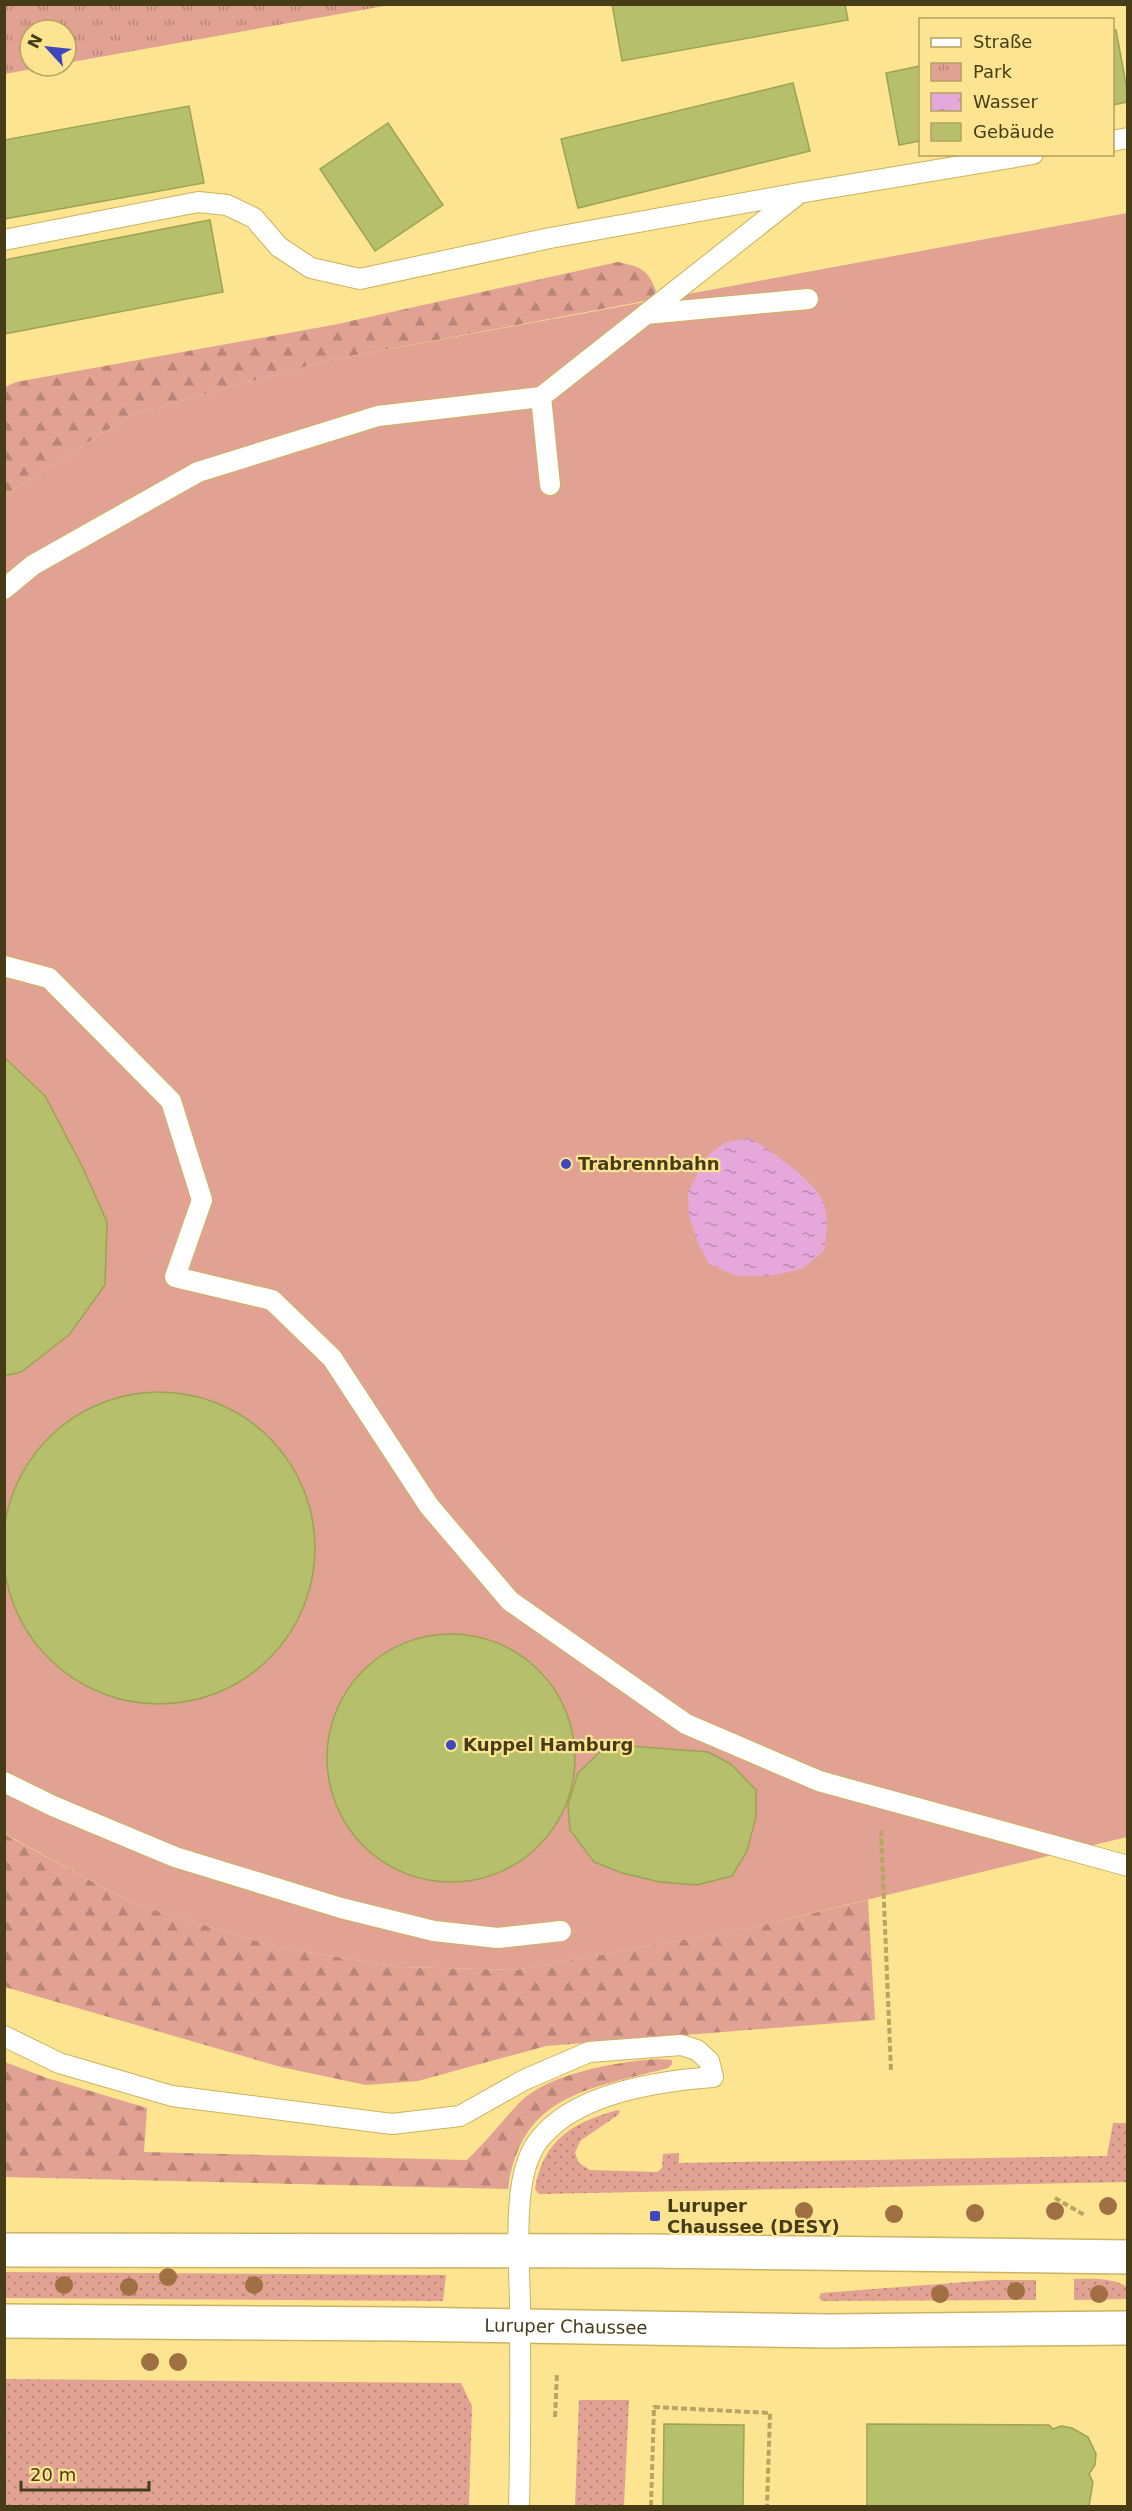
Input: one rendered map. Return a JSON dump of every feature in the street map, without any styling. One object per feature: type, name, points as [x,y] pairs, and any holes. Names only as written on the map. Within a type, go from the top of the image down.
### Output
[{"type":"main road","points":[[4,2250],[1128,2257]]},
{"type":"main road","name":"Luruper Chaussee","points":[[4,2321],[520,2325],[829,2331],[1128,2328]]},
{"type":"lane","points":[[4,240],[198,202],[227,205],[254,219],[279,247],[311,268],[360,279],[550,238],[1021,156]]},
{"type":"lane","points":[[4,589],[33,565],[198,472],[378,416],[541,397],[799,193]]},
{"type":"lane","points":[[646,314],[808,299]]},
{"type":"lane","points":[[541,397],[550,485]]},
{"type":"lane","points":[[4,966],[49,978],[171,1101],[202,1200],[175,1277],[272,1300],[332,1358],[429,1506],[510,1600],[686,1725],[819,1781],[1128,1866]]},
{"type":"lane","points":[[4,1782],[52,1806],[175,1857],[341,1908],[434,1931],[498,1938],[561,1931]]},
{"type":"lane","points":[[4,2036],[59,2062],[172,2096],[392,2124],[460,2116],[524,2080],[589,2052],[681,2045],[697,2050],[709,2061],[713,2077],[681,2080],[631,2091],[582,2106],[567,2114],[542,2135],[525,2166],[519,2252],[522,2419],[519,2506]]},
{"type":"path","points":[[881,1829],[891,2071]]},
{"type":"path","points":[[651,2506],[654,2407],[770,2413],[767,2506]]},
{"type":"green space","points":[[5,4],[390,4],[78,61],[78,18],[18,18],[18,72],[5,74]]},
{"type":"green space","name":"Trabrennbahn","points":[[1127,213],[1127,1837],[755,1927],[515,1970],[399,1967],[277,1947],[132,1903],[5,1834],[5,495],[133,414],[330,360]]},
{"type":"green space","points":[[618,262],[647,273],[656,291],[650,300],[330,360],[133,414],[5,495],[5,387],[16,382],[333,325]]},
{"type":"green space","points":[[4,1834],[132,1903],[277,1947],[399,1967],[515,1970],[755,1927],[868,1900],[875,2020],[546,2046],[418,2081],[366,2085],[281,2067],[5,1987]]},
{"type":"green space","points":[[656,2059],[672,2060],[672,2064],[668,2068],[586,2090],[563,2101],[544,2115],[527,2133],[515,2157],[508,2189],[5,2177],[5,2062],[47,2078],[147,2108],[144,2152],[467,2160],[520,2102],[548,2083],[603,2066]]},
{"type":"green space","points":[[620,2111],[618,2115],[580,2141],[575,2153],[579,2163],[590,2170],[657,2172],[662,2168],[663,2154],[679,2153],[679,2163],[1107,2156],[1113,2123],[1127,2123],[1127,2182],[539,2194],[535,2189],[539,2172],[553,2145],[563,2135],[588,2120]]},
{"type":"green space","points":[[5,2272],[446,2275],[443,2301],[5,2298]]},
{"type":"green space","points":[[1074,2279],[1101,2279],[1121,2284],[1127,2287],[1127,2299],[1074,2300]]},
{"type":"green space","points":[[992,2280],[1036,2280],[1036,2300],[822,2301],[819,2298],[821,2293]]},
{"type":"green space","points":[[4,2379],[461,2383],[472,2406],[469,2506],[5,2506]]},
{"type":"green space","points":[[579,2400],[629,2400],[624,2506],[575,2506]]},
{"type":"water","points":[[749,1138],[796,1170],[822,1199],[827,1221],[824,1251],[802,1269],[769,1276],[737,1276],[709,1264],[697,1241],[689,1215],[688,1192],[707,1156],[726,1142]]},
{"type":"building","points":[[612,4],[845,4],[848,20],[622,61]]},
{"type":"building","points":[[1114,30],[1116,30],[1128,102],[1114,105]]},
{"type":"building","points":[[919,66],[919,141],[899,145],[886,73]]},
{"type":"building","points":[[793,83],[810,151],[578,208],[561,139]]},
{"type":"building","points":[[189,106],[204,183],[4,219],[4,140]]},
{"type":"building","points":[[388,123],[443,205],[375,251],[320,169]]},
{"type":"building","points":[[210,220],[223,292],[4,334],[4,260]]},
{"type":"building","points":[[4,1057],[45,1096],[82,1166],[107,1222],[105,1285],[69,1335],[21,1372],[4,1376]]},
{"type":"building","points":[[159,1392],[189,1395],[219,1404],[246,1418],[269,1438],[289,1461],[303,1488],[312,1518],[315,1548],[312,1578],[303,1608],[289,1635],[269,1658],[246,1678],[219,1692],[189,1701],[159,1704],[129,1701],[99,1692],[72,1678],[49,1658],[29,1635],[15,1608],[6,1578],[3,1548],[6,1518],[15,1488],[29,1461],[49,1438],[72,1418],[99,1404],[129,1395]]},
{"type":"building","name":"Kuppel Hamburg","points":[[439,1634],[463,1634],[487,1639],[510,1648],[539,1670],[561,1699],[566,1710],[573,1734],[575,1758],[573,1782],[566,1806],[561,1817],[539,1846],[510,1868],[499,1873],[463,1882],[439,1882],[415,1877],[392,1868],[372,1854],[355,1837],[341,1817],[332,1794],[327,1770],[327,1746],[332,1722],[341,1699],[355,1679],[372,1662],[392,1648],[415,1639]]},
{"type":"building","points":[[630,1746],[708,1752],[731,1764],[756,1790],[756,1817],[747,1851],[732,1876],[697,1885],[660,1882],[622,1873],[594,1862],[570,1830],[568,1805],[578,1773],[602,1750]]},
{"type":"building","points":[[664,2424],[744,2425],[743,2506],[663,2506]]},
{"type":"building","points":[[867,2424],[1049,2425],[1053,2429],[1061,2426],[1072,2428],[1088,2437],[1096,2454],[1095,2465],[1089,2474],[1093,2482],[1089,2506],[867,2506]]},
{"type":"place","name":"Trabrennbahn","points":[[566,1164]]},
{"type":"place","name":"Kuppel Hamburg","points":[[451,1745]]},
{"type":"place","name":"Luruper Chaussee (DESY)","points":[[655,2216]]}]
